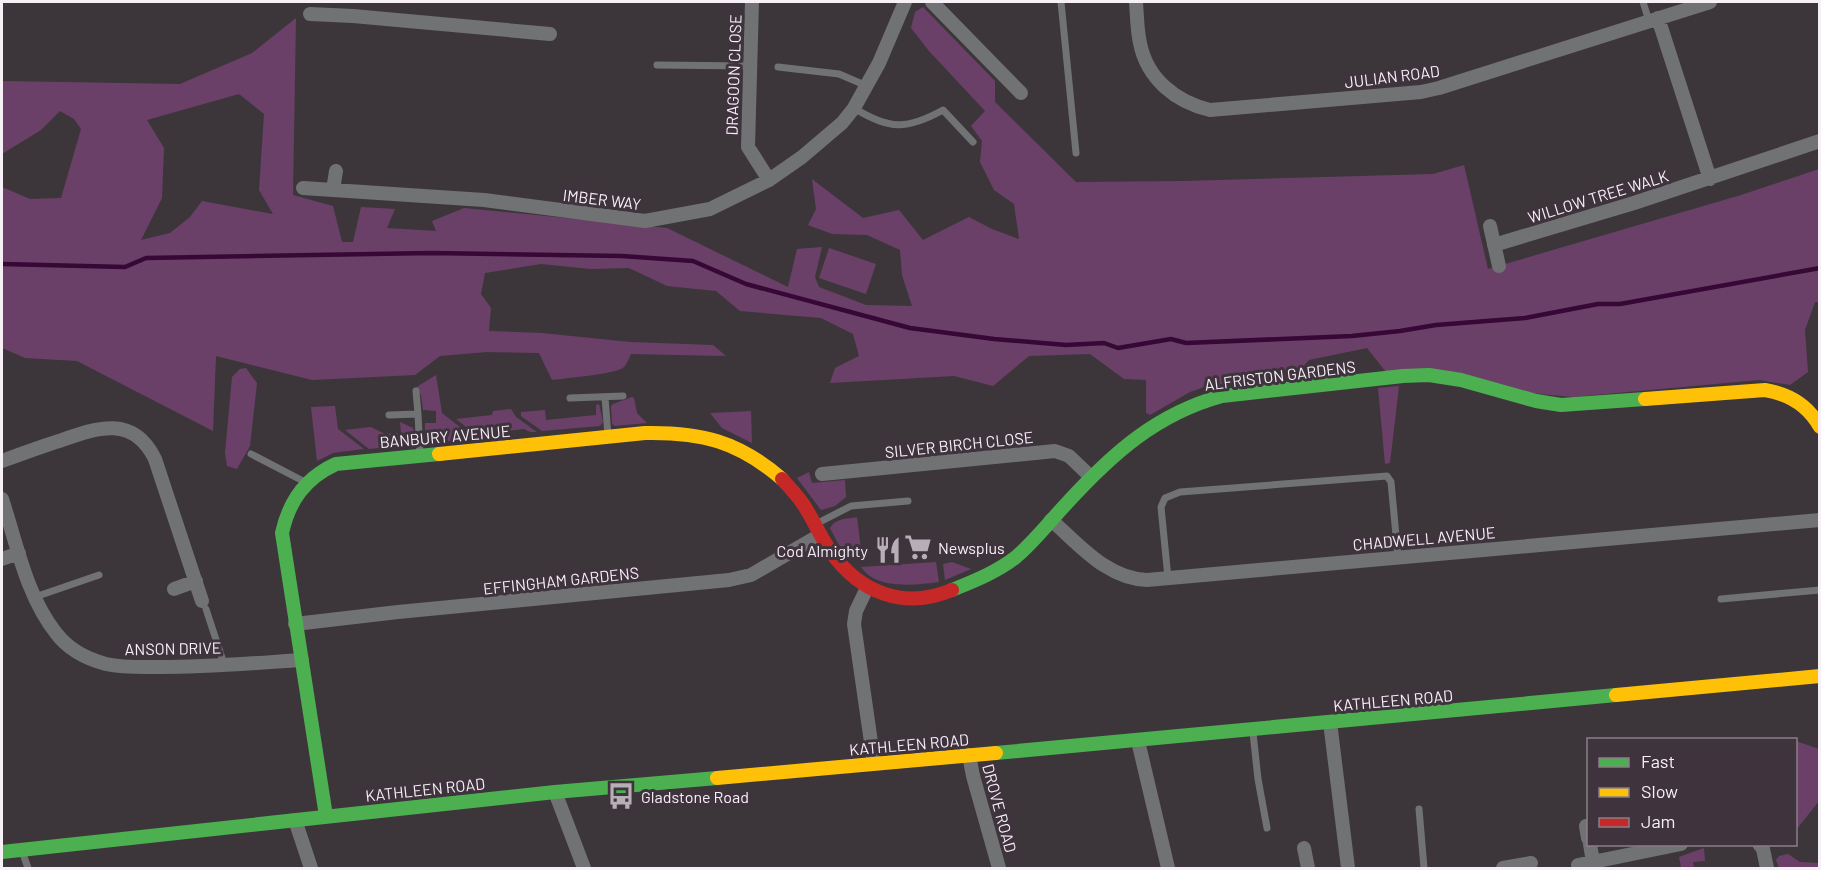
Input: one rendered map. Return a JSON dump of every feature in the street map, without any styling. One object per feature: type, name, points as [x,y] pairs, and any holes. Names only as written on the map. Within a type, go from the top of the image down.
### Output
[{"type":"street","name":"DRAGOON CLOSE","points":[[752,2],[748,66],[748,147],[768,180]]},
{"type":"street","name":"IMBER WAY","points":[[303,188],[484,200],[645,221],[710,209],[768,180],[802,157],[842,123],[854,108],[879,63],[905,2]]},
{"type":"street","points":[[932,2],[1021,93]]},
{"type":"street","name":"JULIAN ROAD","points":[[1136,2],[1140,44],[1147,64],[1155,77],[1181,100],[1210,110],[1421,92],[1710,2]]},
{"type":"street","points":[[310,14],[354,9],[550,34]]},
{"type":"street","points":[[1654,19],[1710,179]]},
{"type":"street","name":"WILLOW TREE WALK","points":[[1494,245],[1710,179],[1820,141]]},
{"type":"street","points":[[333,190],[336,171]]},
{"type":"street","points":[[1490,226],[1499,266]]},
{"type":"street","name":"ALFRISTON GARDENS","points":[[867,588],[892,597],[928,598],[987,575],[1009,562],[1026,548],[1111,458],[1147,430],[1181,410],[1209,398],[1414,375],[1461,380],[1536,401],[1561,405],[1765,390],[1784,394],[1794,399],[1818,420]]},
{"type":"street","points":[[2,461],[94,429],[115,427],[131,432],[147,445],[155,459],[204,605]]},
{"type":"street","name":"BANBURY AVENUE","points":[[326,816],[282,533],[291,502],[321,471],[336,464],[608,437],[678,432],[702,435],[734,445],[761,462],[789,487],[804,506],[844,569],[867,588]]},
{"type":"street","name":"SILVER BIRCH CLOSE","points":[[822,474],[1055,451],[1069,456],[1091,477]]},
{"type":"street","name":"ANSON DRIVE","points":[[2,499],[35,597],[58,635],[72,649],[112,665],[134,667],[302,660]]},
{"type":"street","name":"CHADWELL AVENUE","points":[[1051,520],[1097,561],[1119,574],[1138,579],[1820,520]]},
{"type":"street","name":"EFFINGHAM GARDENS","points":[[295,624],[740,578],[760,570],[818,530]]},
{"type":"street","points":[[2,559],[19,553]]},
{"type":"street","points":[[174,589],[196,581]]},
{"type":"street","points":[[867,588],[856,611],[854,624],[874,763]]},
{"type":"street","name":"KATHLEEN ROAD","points":[[2,852],[555,792],[1138,741],[1820,676]]},
{"type":"street","points":[[1330,722],[1348,868]]},
{"type":"street","points":[[1138,741],[1168,868]]},
{"type":"street","name":"DROVE ROAD","points":[[969,755],[999,868]]},
{"type":"street","points":[[555,792],[584,868]]},
{"type":"street","points":[[295,819],[311,868]]},
{"type":"street","points":[[1590,846],[1593,862]]},
{"type":"street","points":[[1578,865],[1671,846]]},
{"type":"street","points":[[1761,846],[1767,868]]},
{"type":"street","points":[[1304,848],[1308,868]]},
{"type":"street","points":[[1503,868],[1531,863]]},
{"type":"lane","points":[[1061,2],[1076,153]]},
{"type":"lane","points":[[1643,2],[1654,19]]},
{"type":"lane","points":[[657,64],[748,66]]},
{"type":"lane","points":[[778,67],[839,74],[867,86]]},
{"type":"lane","points":[[854,108],[876,121],[893,126],[909,125],[926,120],[943,110],[973,142]]},
{"type":"lane","points":[[416,391],[420,455]]},
{"type":"lane","points":[[570,398],[623,396]]},
{"type":"lane","points":[[605,397],[608,437]]},
{"type":"lane","points":[[389,415],[418,414]]},
{"type":"lane","points":[[251,454],[307,483]]},
{"type":"lane","points":[[1168,578],[1161,507],[1169,495],[1180,492],[1387,476],[1391,482],[1398,557]]},
{"type":"lane","points":[[818,530],[851,506],[908,501]]},
{"type":"lane","points":[[35,597],[99,575]]},
{"type":"lane","points":[[1721,599],[1820,590]]},
{"type":"lane","points":[[204,605],[224,664]]},
{"type":"lane","points":[[1253,729],[1258,779],[1268,828]]},
{"type":"lane","points":[[1419,809],[1424,868]]},
{"type":"lane","points":[[22,849],[28,868]]},
{"type":"shaded area","points":[[923,7],[995,81],[995,102],[1076,182],[1433,174],[1464,165],[1488,269],[1741,195],[1819,169],[1819,302],[1815,302],[1805,330],[1808,372],[1790,385],[1759,380],[1573,397],[1386,372],[1367,348],[1309,360],[1293,379],[1210,385],[1190,392],[1150,415],[1146,413],[1146,380],[1124,379],[1090,354],[1029,356],[993,386],[954,376],[830,383],[835,368],[859,356],[853,334],[821,318],[740,311],[716,291],[667,286],[629,268],[591,269],[541,264],[485,273],[481,294],[491,308],[489,331],[542,333],[630,342],[713,345],[726,356],[631,354],[625,366],[619,369],[602,374],[552,380],[539,353],[487,352],[440,356],[415,375],[312,380],[216,356],[213,431],[77,361],[25,358],[2,348],[2,187],[30,199],[61,198],[81,129],[74,119],[60,111],[41,130],[2,154],[2,81],[180,84],[252,53],[296,18],[293,195],[333,206],[342,242],[353,242],[361,207],[395,209],[387,228],[436,231],[432,221],[464,208],[667,228],[788,287],[797,249],[822,247],[815,277],[819,287],[866,305],[912,306],[902,275],[900,250],[867,235],[832,234],[808,225],[816,209],[812,179],[863,218],[899,210],[923,240],[969,217],[1019,239],[1014,204],[994,190],[980,162],[982,141],[971,126],[985,111],[929,51],[911,28],[915,12]],"holes":[[[239,94],[264,114],[259,190],[273,214],[202,201],[190,217],[170,233],[141,240],[162,198],[164,148],[147,120]]]},
{"type":"shaded area","points":[[829,248],[876,264],[866,294],[819,278]]},
{"type":"shaded area","points":[[246,368],[257,383],[250,446],[237,469],[227,466],[225,453],[232,377],[240,369]]},
{"type":"shaded area","points":[[436,375],[442,413],[470,435],[470,439],[430,443],[425,438],[425,423],[436,423],[436,411],[423,410],[421,395],[415,388]]},
{"type":"shaded area","points":[[1399,386],[1390,463],[1385,464],[1378,388]]},
{"type":"shaded area","points":[[632,397],[637,413],[647,423],[615,426],[612,424],[611,406]]},
{"type":"shaded area","points":[[599,404],[603,422],[600,426],[542,431],[521,416],[521,412],[545,410],[546,420],[596,415],[596,405]]},
{"type":"shaded area","points":[[335,406],[338,429],[364,449],[333,453],[317,461],[311,407]]},
{"type":"shaded area","points":[[511,409],[516,417],[537,432],[524,429],[475,434],[456,419],[492,415],[493,411]]},
{"type":"shaded area","points":[[751,411],[752,443],[722,428],[710,413]]},
{"type":"shaded area","points":[[400,422],[413,428],[415,436],[412,445],[369,449],[345,430],[371,427],[385,434],[401,433]]},
{"type":"shaded area","points":[[809,472],[812,483],[845,480],[846,497],[835,506],[821,510],[797,478]]},
{"type":"shaded area","points":[[857,517],[862,558],[852,559],[842,551],[830,528],[838,521]]},
{"type":"shaded area","points":[[936,562],[939,582],[919,584],[886,583],[868,574],[861,567]]},
{"type":"shaded area","points":[[952,562],[971,569],[945,580],[943,564]]},
{"type":"shaded area","points":[[1797,741],[1819,749],[1819,801],[1797,829]]},
{"type":"shaded area","points":[[1704,848],[1705,861],[1693,862],[1694,868],[1681,868],[1679,857]]},
{"type":"shaded area","points":[[1788,854],[1800,862],[1819,863],[1819,868],[1779,868],[1776,860],[1779,856]]},
{"type":"waterway","points":[[2,264],[125,267],[146,258],[431,253],[622,256],[693,261],[746,284],[910,328],[994,339],[1066,345],[1104,343],[1118,348],[1171,339],[1186,343],[1352,336],[1436,325],[1525,318],[1598,304],[1620,304],[1820,268]]},
{"type":"traffic: fast","points":[[952,590],[993,572],[1016,557],[1101,468],[1137,438],[1176,413],[1222,396],[1429,375],[1461,380],[1536,401],[1561,405],[1645,399]]},
{"type":"traffic: fast","points":[[326,816],[282,533],[285,521],[294,501],[307,484],[315,476],[336,464],[439,454]]},
{"type":"traffic: fast","points":[[996,753],[1616,695]]},
{"type":"traffic: fast","points":[[2,852],[555,792],[717,778]]},
{"type":"traffic: slow","points":[[1645,399],[1765,390],[1782,394],[1797,402],[1810,412],[1820,427]]},
{"type":"traffic: slow","points":[[439,454],[645,433],[684,434],[734,447],[766,466],[782,479]]},
{"type":"traffic: slow","points":[[1616,695],[1820,676]]},
{"type":"traffic: slow","points":[[717,778],[996,753]]},
{"type":"traffic: jam","points":[[782,479],[803,504],[831,552],[855,578],[884,594],[900,598],[934,596],[952,590]]},
{"type":"place","name":"Newsplus","points":[[918,547]]},
{"type":"place","name":"Cod Almighty","points":[[888,550]]},
{"type":"place","name":"Gladstone Road","points":[[621,796]]}]
